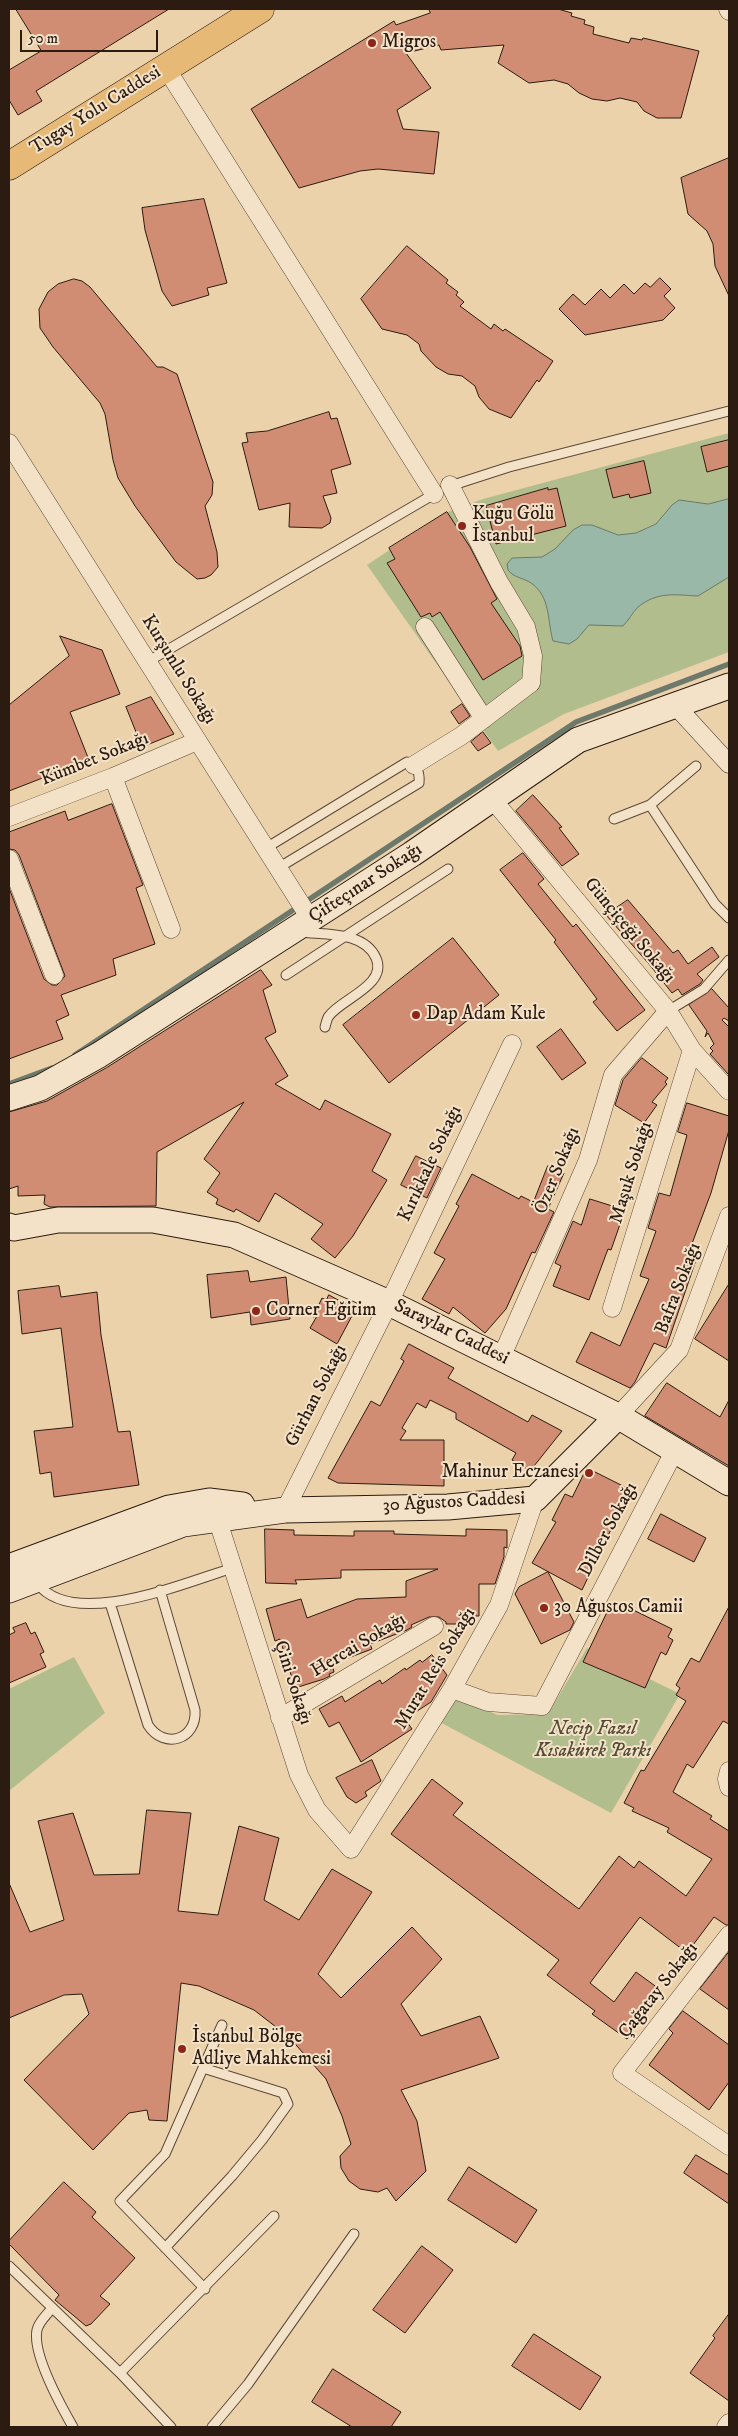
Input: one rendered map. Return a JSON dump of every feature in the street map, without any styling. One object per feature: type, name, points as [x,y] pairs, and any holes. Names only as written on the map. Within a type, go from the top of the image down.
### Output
[{"type":"main road","name":"Tugay Yolu Caddesi","points":[[9,166],[260,9]]},
{"type":"street","points":[[166,68],[434,494]]},
{"type":"street","name":"Kurşunlu Sokağı","points":[[9,443],[289,885],[303,925]]},
{"type":"street","points":[[414,765],[461,736],[531,683],[533,656],[526,627],[499,582],[450,485]]},
{"type":"street","points":[[425,627],[484,719]]},
{"type":"street","name":"Çifteçınar Sokağı","points":[[9,1098],[40,1088],[99,1054],[303,925],[493,800],[578,740],[729,686]]},
{"type":"street","points":[[675,705],[729,764]]},
{"type":"street","name":"Kümbet Sokağı","points":[[9,817],[113,777],[197,741]]},
{"type":"street","points":[[113,777],[171,929]]},
{"type":"street","name":"Günçiçeği Sokağı","points":[[493,800],[668,1010],[692,1050],[729,1091]]},
{"type":"street","points":[[9,858],[54,976]]},
{"type":"street","name":"Özer Sokağı","points":[[501,1358],[588,1160],[613,1075],[668,1010]]},
{"type":"street","name":"Kırıkkale Sokağı","points":[[389,1303],[512,1044]]},
{"type":"street","name":"Maşuk Sokağı","points":[[612,1308],[692,1050]]},
{"type":"street","name":"Bafra Sokağı","points":[[618,1416],[679,1350],[729,1216]]},
{"type":"street","name":"Saraylar Caddesi","points":[[9,1226],[14,1228],[58,1220],[153,1220],[234,1235],[389,1303],[618,1416],[729,1484]]},
{"type":"street","name":"Gürhan Sokağı","points":[[285,1510],[389,1303]]},
{"type":"street","name":"30 Ağustos Caddesi","points":[[9,1590],[183,1524],[217,1518],[285,1510],[448,1506],[535,1499],[618,1416]]},
{"type":"street","name":"Dilber Sokağı","points":[[452,1689],[488,1702],[542,1706],[674,1452]]},
{"type":"street","name":"Murat Reis Sokağı","points":[[351,1849],[452,1689],[499,1604],[535,1499]]},
{"type":"street","name":"30 Ağustos Caddesi","points":[[9,1567],[175,1506],[210,1501],[285,1510]]},
{"type":"street","name":"Çini Sokağı","points":[[217,1518],[299,1775],[317,1810],[351,1849]]},
{"type":"street","name":"Hercai Sokağı","points":[[280,1718],[434,1626]]},
{"type":"street","points":[[729,1771],[727,1779],[729,1787]]},
{"type":"street","name":"Çağatay Sokağı","points":[[729,1935],[622,2073],[729,2146]]},
{"type":"street","points":[[726,2427],[729,2423]]},
{"type":"lane","points":[[147,662],[450,485],[509,467],[729,411]]},
{"type":"lane","points":[[266,848],[407,762],[414,765],[420,776],[419,783],[278,868]]},
{"type":"lane","points":[[614,819],[650,804],[696,766]]},
{"type":"lane","points":[[650,804],[715,904],[729,918]]},
{"type":"lane","points":[[286,976],[448,869]]},
{"type":"lane","points":[[303,925],[361,940],[374,953],[378,969],[367,986],[328,1016],[325,1027]]},
{"type":"lane","points":[[668,1010],[704,989],[729,960]]},
{"type":"lane","points":[[34,1580],[46,1592],[62,1599],[100,1604],[160,1590],[233,1568]]},
{"type":"lane","points":[[110,1603],[148,1725],[158,1736],[165,1739],[180,1738],[194,1724],[195,1710],[160,1590]]},
{"type":"lane","points":[[205,2288],[120,2201],[164,2154],[222,2025]]},
{"type":"lane","points":[[165,2248],[232,2176],[262,2140],[288,2104],[283,2093],[203,2068]]},
{"type":"lane","points":[[120,2373],[274,2216]]},
{"type":"lane","points":[[212,2427],[248,2384],[354,2234]]},
{"type":"lane","points":[[9,2266],[120,2373],[171,2427]]},
{"type":"lane","points":[[52,2308],[40,2322],[36,2340],[47,2377],[73,2427]]},
{"type":"green space","points":[[729,433],[729,652],[564,714],[498,751],[367,565],[445,513],[483,499]]},
{"type":"green space","name":"Necip Fazıl Kısakürek Parkı","points":[[587,1648],[680,1694],[611,1813],[434,1719],[450,1695],[498,1715],[548,1714]]},
{"type":"green space","points":[[74,1657],[105,1713],[9,1791],[9,1689]]},
{"type":"shaded area","points":[[729,499],[729,577],[698,596],[667,595],[653,598],[638,607],[623,626],[589,625],[577,639],[569,644],[553,641],[547,609],[542,595],[531,583],[513,575],[508,570],[507,564],[512,558],[542,557],[555,549],[573,530],[582,525],[592,525],[618,535],[636,533],[656,524],[672,505],[679,500],[708,504]]},
{"type":"building","points":[[16,9],[169,9],[36,91],[42,101],[18,115],[9,100],[9,70],[41,51]]},
{"type":"building","points":[[429,9],[558,9],[572,13],[571,16],[585,20],[584,24],[594,27],[593,34],[629,43],[631,38],[642,40],[643,38],[699,51],[681,118],[657,118],[644,111],[637,102],[620,98],[607,101],[592,99],[579,93],[568,84],[554,80],[529,83],[498,63],[504,45],[441,50],[439,45],[406,53],[431,88],[397,110],[403,129],[439,132],[434,174],[378,169],[360,171],[299,188],[251,109],[394,21],[396,25],[430,13]]},
{"type":"building","points":[[729,158],[729,296],[715,266],[713,244],[707,231],[688,214],[681,178]]},
{"type":"building","points":[[204,199],[227,283],[207,288],[209,295],[172,306],[162,291],[145,230],[142,208]]},
{"type":"building","points":[[407,246],[448,280],[446,283],[458,292],[456,295],[464,302],[460,306],[491,329],[494,324],[503,331],[505,329],[553,361],[539,382],[537,380],[511,418],[489,409],[479,397],[475,386],[462,376],[448,374],[436,367],[421,351],[419,344],[407,335],[382,329],[361,299]]},
{"type":"building","points":[[660,278],[671,289],[664,296],[675,308],[663,320],[585,335],[559,309],[573,294],[585,305],[601,289],[610,298],[624,284],[634,294],[645,283],[650,287]]},
{"type":"building","points":[[74,279],[82,281],[90,287],[157,367],[163,367],[177,374],[213,482],[212,495],[205,506],[217,552],[218,567],[211,575],[205,578],[197,579],[176,562],[135,506],[118,478],[105,414],[100,403],[53,347],[40,328],[39,309],[48,292],[58,284]]},
{"type":"building","points":[[329,412],[331,419],[337,418],[351,464],[331,470],[337,493],[323,496],[331,518],[330,523],[322,528],[289,527],[290,503],[259,510],[242,443],[248,442],[246,433],[267,431]]},
{"type":"building","points":[[729,440],[729,466],[707,472],[701,447]]},
{"type":"building","points":[[644,461],[651,493],[630,498],[629,494],[613,498],[606,470]]},
{"type":"building","points":[[548,488],[548,490],[557,488],[566,526],[496,544],[486,506]]},
{"type":"building","points":[[447,512],[470,547],[497,599],[491,603],[520,646],[522,656],[483,680],[440,612],[432,617],[430,613],[421,617],[387,563],[395,559],[389,548]]},
{"type":"building","points":[[60,636],[102,650],[120,694],[70,712],[89,760],[9,791],[9,705],[69,656]]},
{"type":"building","points":[[151,697],[174,734],[142,747],[126,707]]},
{"type":"building","points":[[462,704],[470,716],[459,724],[451,712]]},
{"type":"building","points":[[483,732],[491,743],[478,751],[471,742]]},
{"type":"building","points":[[533,795],[562,827],[559,828],[579,854],[562,866],[516,811]]},
{"type":"building","points":[[112,804],[143,885],[136,888],[155,944],[113,959],[116,975],[61,995],[69,1015],[56,1021],[63,1039],[9,1059],[9,888],[44,979],[52,985],[57,985],[65,976],[19,855],[15,850],[9,849],[9,832],[65,811],[68,820]]},
{"type":"building","points":[[523,853],[544,879],[538,884],[573,927],[576,924],[645,1010],[617,1031],[593,1002],[597,999],[554,942],[556,940],[500,870]]},
{"type":"building","points":[[628,900],[673,953],[678,950],[688,964],[712,947],[719,957],[697,974],[703,980],[700,984],[682,995],[678,989],[672,993],[606,915]]},
{"type":"building","points":[[453,938],[499,995],[389,1083],[343,1025]]},
{"type":"building","points":[[261,970],[272,985],[263,990],[276,1032],[265,1038],[288,1076],[275,1084],[320,1110],[325,1100],[391,1134],[372,1171],[387,1180],[353,1236],[335,1258],[311,1239],[323,1224],[275,1193],[259,1222],[236,1209],[234,1212],[216,1204],[218,1199],[207,1192],[220,1173],[204,1159],[244,1102],[157,1152],[156,1206],[50,1207],[44,1204],[45,1195],[18,1196],[18,1186],[9,1189],[9,1112],[47,1101],[106,1068]]},
{"type":"building","points":[[712,989],[729,1008],[729,1021],[724,1018],[722,1020],[729,1027],[729,1075],[710,1054],[713,1051],[710,1048],[714,1044],[708,1033],[705,1037],[707,1031],[689,1005]]},
{"type":"building","points":[[561,1029],[586,1063],[562,1080],[537,1047]]},
{"type":"building","points":[[642,1058],[668,1078],[665,1082],[667,1084],[652,1102],[657,1105],[644,1123],[615,1105],[623,1080]]},
{"type":"building","points":[[687,1103],[729,1116],[729,1130],[711,1193],[687,1257],[696,1260],[666,1348],[654,1343],[635,1382],[630,1388],[576,1362],[591,1332],[620,1346],[649,1279],[640,1276],[656,1231],[648,1228],[659,1193],[670,1196],[687,1135],[678,1132]]},
{"type":"building","points":[[416,1156],[441,1168],[427,1198],[401,1185]]},
{"type":"building","points":[[548,1166],[564,1173],[548,1209],[554,1212],[535,1253],[532,1252],[506,1309],[485,1333],[453,1307],[449,1314],[422,1299],[445,1259],[434,1253],[459,1206],[456,1204],[472,1174],[519,1199],[521,1196],[533,1202]]},
{"type":"building","points":[[590,1199],[625,1210],[611,1250],[608,1249],[589,1300],[553,1286],[561,1266],[555,1263],[573,1221],[581,1225]]},
{"type":"building","points":[[248,1271],[250,1282],[286,1277],[290,1319],[251,1325],[250,1312],[211,1318],[207,1275]]},
{"type":"building","points":[[729,1284],[729,1361],[695,1339]]},
{"type":"building","points":[[59,1286],[61,1297],[97,1292],[101,1335],[118,1432],[130,1431],[139,1485],[54,1497],[51,1472],[40,1474],[34,1431],[73,1427],[61,1328],[22,1334],[18,1291]]},
{"type":"building","points":[[329,1295],[351,1307],[349,1312],[353,1314],[337,1344],[310,1328],[317,1316],[313,1317],[322,1298],[326,1300]]},
{"type":"building","points":[[409,1344],[454,1368],[448,1378],[528,1422],[532,1415],[562,1431],[530,1471],[512,1460],[516,1453],[456,1419],[456,1413],[430,1400],[426,1408],[417,1403],[402,1428],[406,1431],[400,1440],[444,1440],[444,1486],[338,1483],[328,1478],[371,1401],[380,1406],[404,1361],[401,1359]]},
{"type":"building","points":[[667,1383],[720,1417],[729,1400],[729,1466],[645,1416]]},
{"type":"building","points":[[587,1468],[627,1488],[613,1517],[616,1519],[582,1590],[532,1563],[556,1522],[552,1520],[565,1494],[572,1497]]},
{"type":"building","points":[[661,1514],[706,1538],[694,1562],[648,1539]]},
{"type":"building","points":[[265,1529],[294,1530],[294,1535],[354,1536],[354,1531],[394,1531],[394,1534],[466,1536],[466,1529],[507,1530],[507,1548],[504,1547],[504,1557],[495,1584],[479,1584],[479,1616],[475,1616],[475,1621],[465,1621],[465,1624],[446,1624],[439,1617],[429,1617],[411,1625],[412,1627],[407,1630],[370,1644],[372,1649],[332,1664],[334,1672],[329,1674],[330,1676],[295,1688],[280,1639],[275,1641],[266,1609],[301,1599],[307,1618],[357,1599],[406,1597],[406,1581],[438,1569],[341,1570],[341,1578],[295,1580],[297,1584],[266,1583]]},
{"type":"building","name":"30 Ağustos Camii","points":[[548,1572],[574,1622],[570,1630],[541,1644],[515,1594],[519,1587]]},
{"type":"building","points":[[617,1602],[672,1629],[668,1637],[673,1640],[666,1655],[661,1652],[645,1688],[583,1662],[609,1608],[614,1610]]},
{"type":"building","points":[[729,1607],[729,1724],[723,1721],[693,1768],[687,1764],[673,1792],[712,1816],[710,1819],[729,1831],[729,1925],[714,1917],[687,1953],[640,1917],[590,1983],[614,2002],[636,1972],[662,1991],[627,2039],[592,2014],[595,2011],[547,1975],[559,1960],[391,1834],[432,1779],[463,1803],[453,1815],[579,1909],[619,1856],[634,1868],[639,1861],[686,1896],[712,1859],[667,1832],[669,1828],[632,1811],[634,1808],[624,1803],[641,1770],[644,1771],[686,1701],[676,1695],[680,1688],[676,1685],[691,1658],[699,1662]]},
{"type":"building","points":[[26,1623],[31,1634],[35,1632],[44,1652],[40,1654],[46,1667],[9,1683],[9,1635],[15,1632],[13,1628]]},
{"type":"building","points":[[432,1655],[447,1675],[431,1702],[405,1719],[412,1729],[361,1762],[339,1722],[329,1727],[319,1709],[342,1696],[345,1702],[380,1680],[382,1684],[405,1668],[406,1670],[420,1660],[422,1662]]},
{"type":"building","points":[[372,1760],[381,1781],[365,1792],[367,1796],[356,1803],[347,1797],[336,1778]]},
{"type":"building","points":[[147,1810],[191,1813],[178,1911],[218,1915],[239,1826],[279,1838],[264,1900],[299,1920],[332,1869],[372,1892],[318,1974],[341,1998],[412,1927],[442,1959],[401,2004],[421,2036],[480,2016],[499,2058],[401,2090],[417,2121],[426,2171],[396,2201],[387,2188],[378,2192],[360,2189],[349,2181],[341,2168],[340,2156],[351,2144],[342,2116],[326,2079],[289,2037],[254,2010],[199,1986],[181,1983],[167,2121],[149,2120],[147,2110],[129,2113],[93,2150],[24,2080],[89,2014],[82,1994],[64,1995],[9,2018],[9,1883],[30,1932],[64,1920],[38,1821],[73,1813],[94,1875],[139,1874]]},
{"type":"building","points":[[729,1952],[729,2010],[700,1989]]},
{"type":"building","points":[[683,2011],[729,2045],[729,2082],[709,2110],[649,2065],[673,2033],[669,2029]]},
{"type":"building","points":[[696,2155],[729,2175],[729,2204],[684,2173]]},
{"type":"building","points":[[469,2167],[537,2210],[516,2243],[448,2200]]},
{"type":"building","points":[[64,2182],[96,2212],[92,2217],[135,2258],[100,2296],[110,2304],[91,2324],[86,2326],[55,2300],[59,2295],[9,2244],[9,2241]]},
{"type":"building","points":[[422,2246],[453,2270],[405,2333],[373,2310]]},
{"type":"building","points":[[729,2314],[729,2401],[690,2373],[715,2338],[713,2336]]},
{"type":"building","points":[[534,2334],[601,2377],[580,2410],[512,2366]]},
{"type":"building","points":[[333,2369],[401,2412],[391,2427],[352,2427],[312,2402]]},
{"type":"waterway","points":[[75,1055],[576,722],[729,664]]},
{"type":"waterway","points":[[9,1084],[52,1068]]},
{"type":"place","name":"Migros","points":[[372,43]]},
{"type":"place","name":"Kuğu Gölü İstanbul","points":[[462,526]]},
{"type":"place","name":"Dap Adam Kule","points":[[416,1015]]},
{"type":"place","name":"Corner Eğitim","points":[[256,1311]]},
{"type":"place","name":"Mahinur Eczanesi","points":[[589,1473]]},
{"type":"place","name":"30 Ağustos Camii","points":[[544,1608]]},
{"type":"place","name":"İstanbul Bölge Adliye Mahkemesi","points":[[182,2049]]}]
